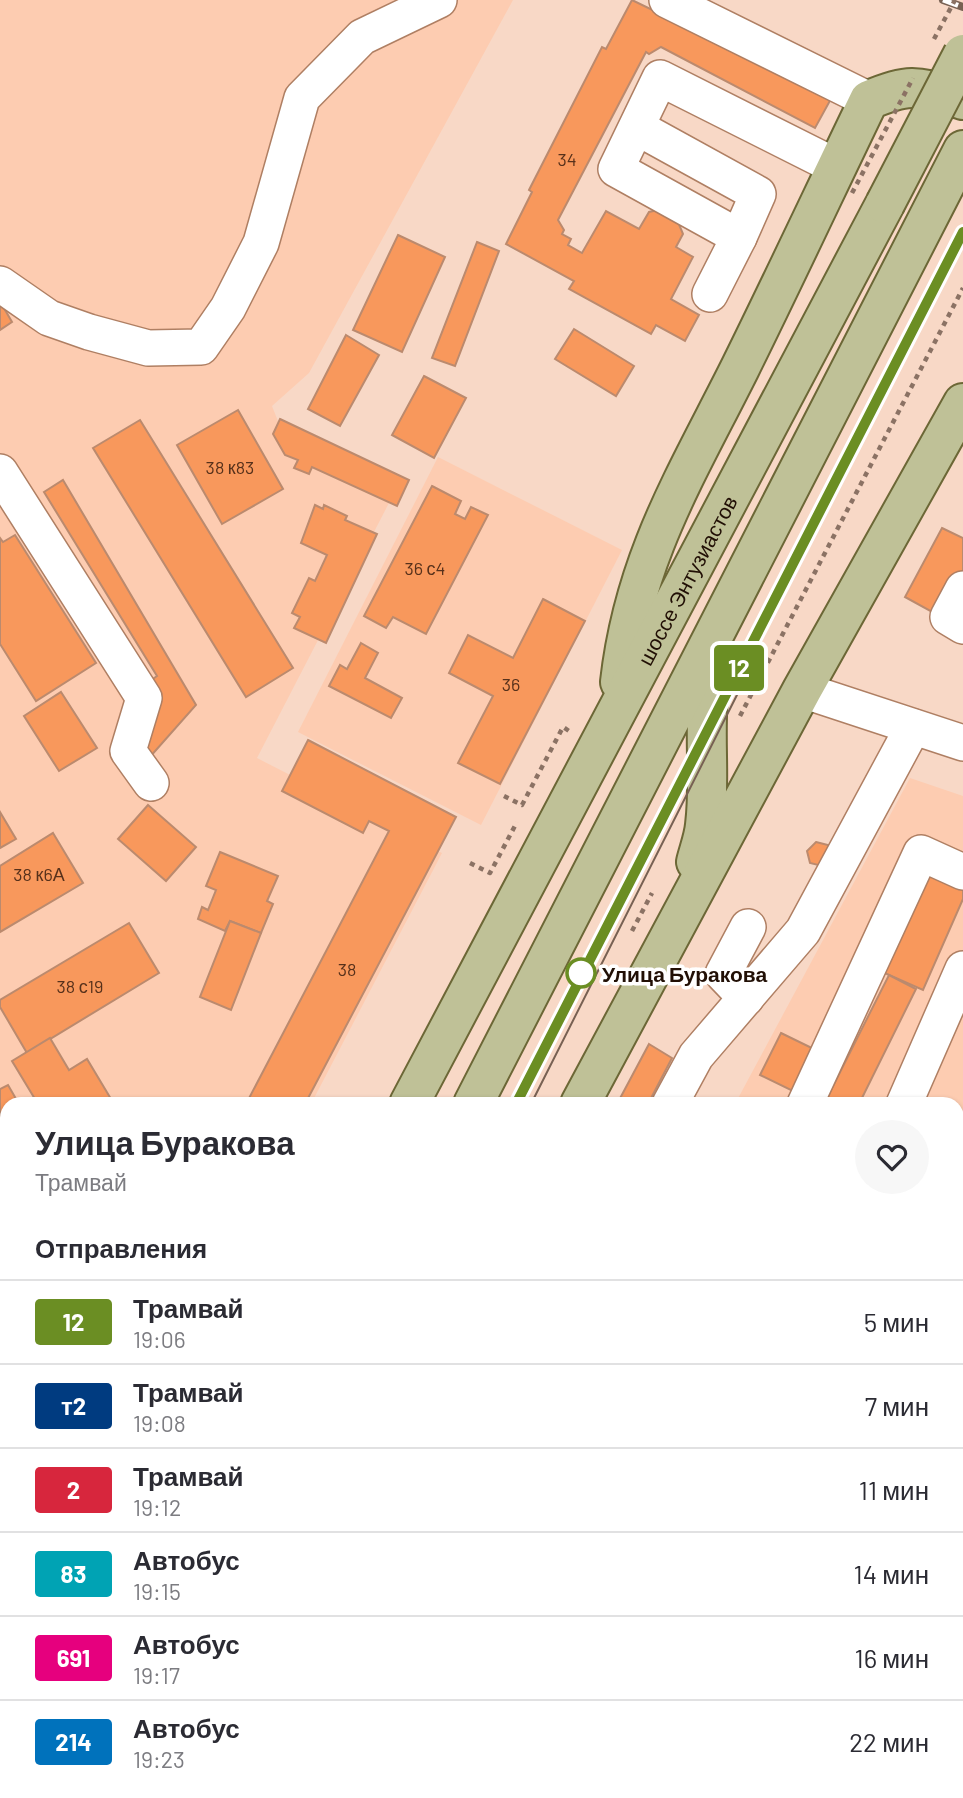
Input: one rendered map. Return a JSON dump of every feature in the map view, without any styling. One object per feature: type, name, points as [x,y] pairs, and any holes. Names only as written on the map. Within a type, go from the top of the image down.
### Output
[{"type":"main road","name":"шоссе Энтузиастов","points":[[413,1097],[617,705],[858,188],[946,51]]},
{"type":"main road","points":[[617,705],[626,637],[643,568],[686,470],[739,370],[858,188],[869,100],[898,88],[915,86],[963,100]]},
{"type":"main road","points":[[477,1097],[963,150]]},
{"type":"main road","points":[[668,902],[802,690],[963,403]]},
{"type":"main road","points":[[583,1097],[668,902],[705,825],[710,675],[734,596]]},
{"type":"street","points":[[0,284],[49,318],[89,332],[148,348],[201,347],[228,308],[261,243],[302,98],[362,37],[439,0]]},
{"type":"street","points":[[667,0],[869,100]]},
{"type":"street","points":[[739,237],[616,169],[660,78],[858,188]]},
{"type":"street","points":[[640,130],[758,194],[710,294]]},
{"type":"street","points":[[0,472],[144,698],[128,751],[151,783]]},
{"type":"street","points":[[963,589],[948,617],[963,626]]},
{"type":"street","points":[[802,690],[963,743]]},
{"type":"street","points":[[674,1097],[696,1055],[803,931],[913,727]]},
{"type":"street","points":[[808,1097],[921,853],[963,872]]},
{"type":"street","points":[[746,998],[723,974],[748,927]]},
{"type":"street","points":[[907,1097],[963,969]]},
{"type":"path","points":[[946,51],[955,0]]},
{"type":"path","points":[[858,188],[916,72]]},
{"type":"path","points":[[740,716],[963,288]]},
{"type":"path","points":[[504,796],[522,805],[563,727],[569,731],[539,788]]},
{"type":"path","points":[[470,863],[490,873],[517,822]]},
{"type":"path","points":[[632,931],[668,902]]},
{"type":"shaded area","points":[[0,0],[513,0],[309,373],[272,406],[289,449],[390,501],[257,758],[442,853],[315,1097],[0,1097]]},
{"type":"shaded area","points":[[438,457],[622,550],[481,825],[298,732]]},
{"type":"shaded area","points":[[910,778],[963,796],[963,1097],[739,1097]]},
{"type":"building","points":[[632,0],[832,97],[815,128],[661,47],[649,54],[646,52],[558,220],[564,230],[562,234],[571,239],[568,245],[582,253],[606,211],[639,229],[649,212],[658,210],[676,217],[683,234],[676,247],[693,257],[671,299],[699,315],[685,341],[656,325],[651,334],[569,289],[574,281],[506,244],[532,192],[529,190],[602,47],[606,49]]},
{"type":"building","points":[[398,235],[445,257],[402,352],[353,330]]},
{"type":"building","points":[[477,242],[499,251],[455,366],[432,358]]},
{"type":"building","points":[[0,304],[12,322],[0,330]]},
{"type":"building","points":[[574,329],[634,366],[616,396],[555,359]]},
{"type":"building","points":[[346,335],[379,355],[340,426],[308,409]]},
{"type":"building","points":[[424,376],[466,398],[434,458],[392,435]]},
{"type":"building","points":[[238,410],[283,489],[222,524],[177,445]]},
{"type":"building","points":[[280,419],[409,480],[397,506],[312,467],[309,474],[294,468],[298,460],[285,455],[273,434]]},
{"type":"building","points":[[140,420],[293,668],[246,697],[93,448]]},
{"type":"building","points":[[63,480],[196,705],[149,758],[142,738],[150,681],[157,676],[44,492]]},
{"type":"building","points":[[432,486],[461,501],[455,514],[465,519],[471,507],[488,515],[426,634],[393,617],[386,628],[364,616]]},
{"type":"building","points":[[315,505],[323,509],[324,505],[347,516],[345,520],[377,534],[326,643],[294,628],[300,617],[292,613],[309,578],[315,581],[327,555],[301,543]]},
{"type":"building","points":[[942,528],[963,538],[963,580],[943,618],[905,597]]},
{"type":"building","points":[[15,535],[96,663],[36,701],[0,644],[0,538],[3,542]]},
{"type":"building","points":[[543,599],[585,621],[500,784],[458,763],[493,696],[449,673],[468,635],[513,658]]},
{"type":"building","points":[[361,643],[378,653],[365,678],[402,698],[391,718],[329,686],[340,665],[347,669]]},
{"type":"building","points":[[61,692],[97,748],[59,771],[24,716]]},
{"type":"building","points":[[308,740],[456,817],[309,1097],[250,1097],[389,831],[369,821],[363,833],[282,791]]},
{"type":"building","points":[[148,805],[196,847],[166,881],[118,839]]},
{"type":"building","points":[[0,812],[16,839],[0,848]]},
{"type":"building","points":[[53,833],[83,883],[0,932],[0,866]]},
{"type":"building","points":[[816,842],[828,845],[830,857],[822,866],[810,863],[807,851]]},
{"type":"building","points":[[220,852],[278,876],[267,901],[273,904],[261,933],[230,921],[225,931],[198,919],[202,907],[208,910],[216,890],[206,886]]},
{"type":"building","points":[[928,865],[963,880],[963,899],[923,990],[880,971]]},
{"type":"building","points":[[230,921],[261,933],[231,1010],[200,997]]},
{"type":"building","points":[[129,923],[159,973],[27,1053],[0,1007],[0,1000]]},
{"type":"building","points":[[889,975],[916,989],[862,1097],[828,1097]]},
{"type":"building","points":[[781,1033],[820,1052],[799,1094],[760,1075]]},
{"type":"building","points":[[50,1038],[69,1070],[87,1059],[110,1097],[34,1097],[12,1061]]},
{"type":"building","points":[[649,1044],[672,1058],[652,1097],[621,1097]]},
{"type":"building","points":[[8,1085],[15,1097],[0,1097],[0,1089]]},
{"type":"tram line","points":[[520,1097],[963,232]]},
{"type":"tram line","name":"12","points":[[519,1097],[963,232]]},
{"type":"tram line","points":[[535,1097],[743,683]]},
{"type":"railway","points":[[943,0],[963,7]]},
{"type":"place","name":"Улица Буракова","points":[[581,973]]}]
